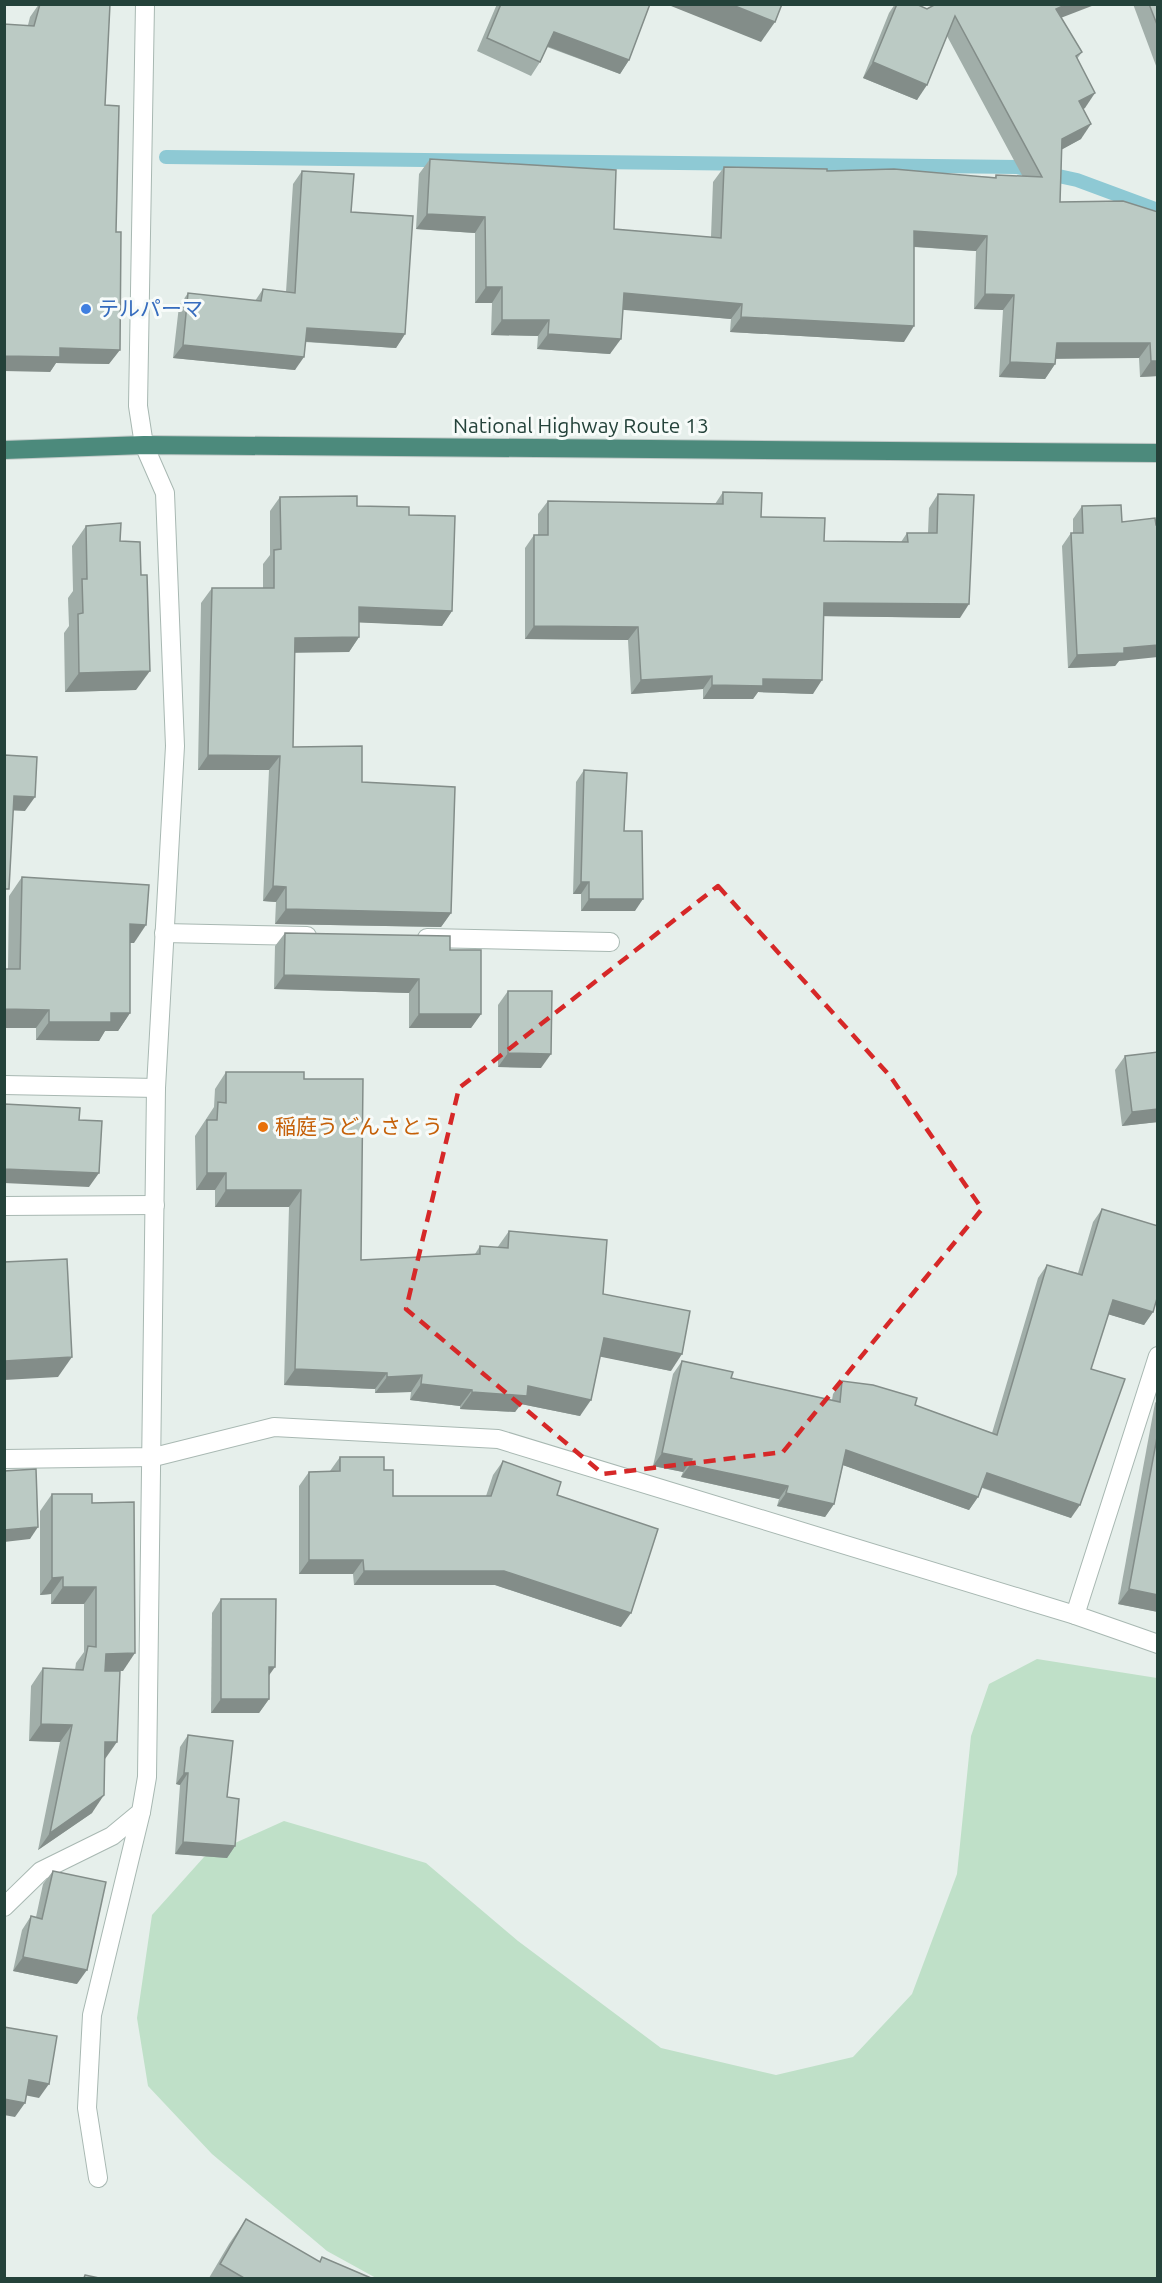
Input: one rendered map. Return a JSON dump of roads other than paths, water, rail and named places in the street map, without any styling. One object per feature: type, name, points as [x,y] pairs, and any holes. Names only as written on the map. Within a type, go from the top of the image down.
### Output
[{"type":"highway","name":"National Highway Route 13","points":[[4,450],[144,445],[1158,453]]},
{"type":"street","points":[[98,2178],[87,2108],[92,2015],[141,1812],[147,1777],[154,1457],[156,1088],[175,746],[165,492],[144,445],[138,406],[145,4]]},
{"type":"street","points":[[164,933],[328,936]]},
{"type":"street","points":[[410,938],[610,942]]},
{"type":"street","points":[[4,1085],[156,1088]]},
{"type":"street","points":[[4,1206],[155,1205]]},
{"type":"street","points":[[1075,1615],[1158,1356]]},
{"type":"street","points":[[4,1459],[154,1457],[274,1427],[498,1439],[1075,1615],[1158,1644]]},
{"type":"street","points":[[4,1907],[41,1871],[112,1836],[141,1812]]},
{"type":"waterway","points":[[166,157],[1017,167],[1077,180],[1158,210]]},
{"type":"place","name":"テルパーマ","points":[[86,309]]},
{"type":"place","name":"稲庭うどんさとう","points":[[263,1127]]}]
